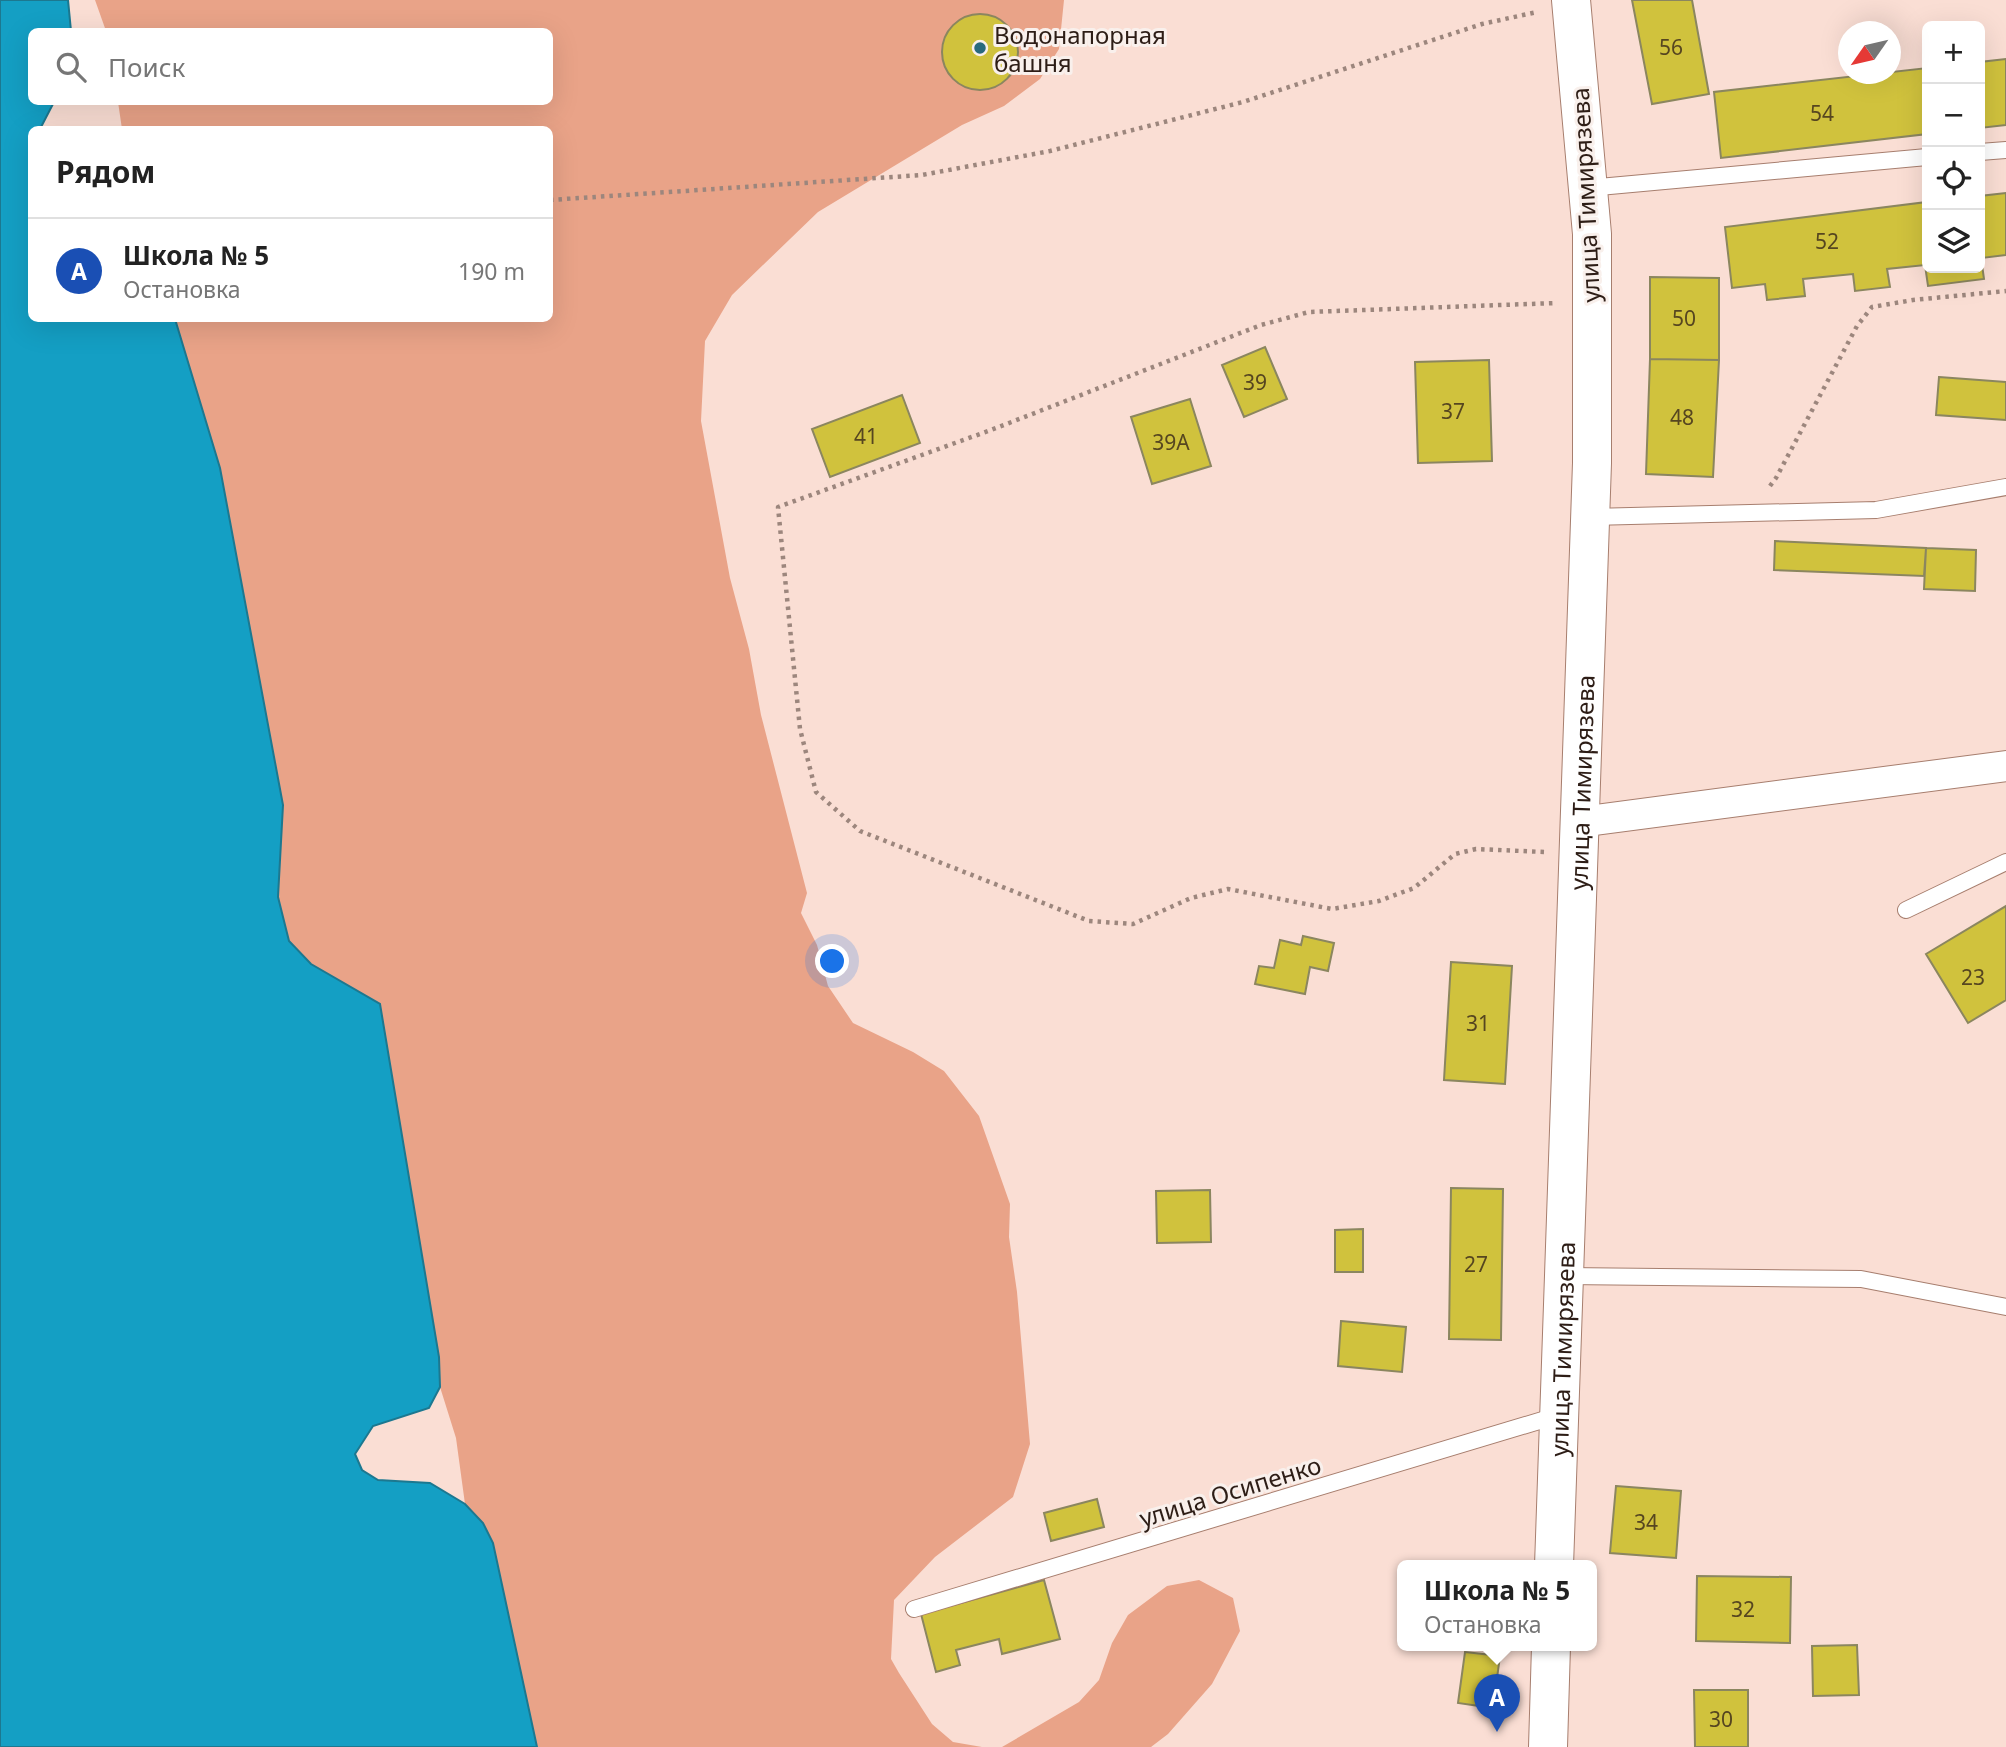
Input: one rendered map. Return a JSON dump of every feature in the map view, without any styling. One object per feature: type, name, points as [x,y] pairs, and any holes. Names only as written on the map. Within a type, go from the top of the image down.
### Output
[{"type":"main road","name":"улица Тимирязева","points":[[1554,1560],[1590,517],[1592,234],[1571,2]]},
{"type":"main road","points":[[1548,1747],[1551,1651]]},
{"type":"street","points":[[1580,838],[2006,766]]},
{"type":"lane","points":[[1985,152],[2006,150]]},
{"type":"lane","points":[[1588,188],[1922,157]]},
{"type":"lane","points":[[1590,517],[1876,510],[2006,487]]},
{"type":"lane","points":[[1906,910],[2006,862]]},
{"type":"lane","points":[[1565,1276],[1861,1279],[2006,1307]]},
{"type":"lane","name":"улица Осипенко","points":[[914,1609],[1559,1415]]},
{"type":"path","points":[[553,200],[922,175],[1024,156],[1243,102],[1482,24],[1571,2]]},
{"type":"path","points":[[1747,514],[1776,478],[1857,326],[1872,307],[2006,291]]},
{"type":"path","points":[[1580,838],[1476,849],[1455,854],[1414,888],[1379,901],[1332,909],[1228,889],[1191,898],[1133,924],[1089,920],[860,831],[816,792],[800,729],[778,508],[991,430],[1261,325],[1309,312],[1592,302]]},
{"type":"shaded area","points":[[95,0],[1064,0],[1059,49],[1040,79],[1004,106],[962,125],[818,212],[732,295],[705,341],[701,421],[730,578],[749,649],[761,715],[807,893],[801,913],[817,945],[828,986],[853,1023],[913,1052],[944,1071],[979,1116],[1010,1204],[1009,1237],[1017,1292],[1030,1444],[1013,1497],[935,1557],[894,1600],[891,1659],[899,1673],[932,1724],[953,1742],[982,1747],[537,1747],[493,1543],[483,1523],[465,1504],[456,1438],[440,1387],[439,1357],[380,1005],[311,964],[289,941],[278,897],[283,805],[220,468],[176,322],[553,322],[553,126],[122,126],[118,105],[553,105],[553,28],[105,28]]},
{"type":"shaded area","points":[[1199,1580],[1233,1598],[1240,1631],[1212,1684],[1168,1734],[1151,1747],[1002,1747],[1079,1702],[1099,1680],[1112,1643],[1128,1615],[1167,1586]]},
{"type":"water","points":[[0,0],[68,0],[71,28],[28,28],[28,105],[52,105],[42,126],[28,126],[28,322],[176,322],[220,468],[283,805],[278,897],[289,941],[311,964],[380,1004],[439,1357],[440,1387],[429,1408],[373,1426],[355,1454],[362,1470],[378,1480],[430,1483],[465,1504],[483,1523],[493,1543],[537,1747],[0,1747]]},
{"type":"building","points":[[1632,0],[1692,0],[1709,94],[1652,104]]},
{"type":"building","name":"Водонапорная башня","points":[[980,14],[994,17],[1007,25],[1015,38],[1018,52],[1015,66],[1007,79],[994,87],[980,90],[966,87],[953,79],[945,66],[942,52],[945,38],[953,25],[966,17]]},
{"type":"building","points":[[2006,59],[2006,125],[1985,127],[1985,61]]},
{"type":"building","points":[[1922,69],[1922,135],[1721,158],[1714,92],[1838,78],[1838,84],[1901,84],[1901,71]]},
{"type":"building","points":[[2006,193],[2006,255],[1985,258],[1985,195]]},
{"type":"building","points":[[1922,203],[1922,265],[1887,269],[1890,287],[1855,291],[1853,274],[1803,279],[1805,296],[1767,300],[1765,284],[1732,288],[1725,227]]},
{"type":"building","points":[[1926,273],[1983,273],[1984,279],[1928,286]]},
{"type":"building","points":[[1650,277],[1719,278],[1719,360],[1650,359]]},
{"type":"building","points":[[1265,347],[1287,399],[1244,417],[1222,365]]},
{"type":"building","points":[[1650,359],[1719,360],[1713,477],[1646,474]]},
{"type":"building","points":[[1489,360],[1492,461],[1418,463],[1415,362]]},
{"type":"building","points":[[1939,377],[2006,382],[2006,420],[1936,415]]},
{"type":"building","points":[[902,395],[920,443],[830,477],[812,429]]},
{"type":"building","points":[[1190,399],[1211,466],[1152,484],[1131,417]]},
{"type":"building","points":[[1775,541],[1926,548],[1924,576],[1774,570]]},
{"type":"building","points":[[1926,548],[1976,550],[1975,591],[1924,589]]},
{"type":"building","points":[[2006,906],[2006,1000],[1968,1023],[1926,954]]},
{"type":"building","points":[[1303,936],[1334,943],[1328,971],[1310,967],[1305,994],[1255,984],[1259,966],[1274,968],[1280,940],[1301,945]]},
{"type":"building","points":[[1451,962],[1512,966],[1505,1084],[1444,1080]]},
{"type":"building","points":[[1451,1188],[1503,1189],[1501,1340],[1449,1339]]},
{"type":"building","points":[[1210,1190],[1211,1242],[1157,1243],[1156,1191]]},
{"type":"building","points":[[1363,1229],[1363,1272],[1335,1272],[1335,1230]]},
{"type":"building","points":[[1341,1321],[1406,1327],[1402,1372],[1338,1366]]},
{"type":"building","points":[[1616,1486],[1681,1491],[1676,1558],[1610,1553]]},
{"type":"building","points":[[1097,1499],[1104,1527],[1051,1541],[1044,1513]]},
{"type":"building","points":[[1697,1576],[1791,1577],[1790,1643],[1696,1641]]},
{"type":"building","points":[[1044,1580],[1060,1639],[1002,1654],[999,1639],[956,1650],[960,1665],[936,1672],[921,1614]]},
{"type":"building","points":[[1857,1645],[1859,1695],[1813,1696],[1812,1646]]},
{"type":"building","points":[[1465,1652],[1500,1656],[1493,1708],[1458,1703]]},
{"type":"building","points":[[1694,1690],[1748,1690],[1748,1747],[1695,1747]]},
{"type":"place","name":"Водонапорная башня","points":[[980,48]]},
{"type":"place","name":"Школа № 5","points":[[1497,1732]]}]
